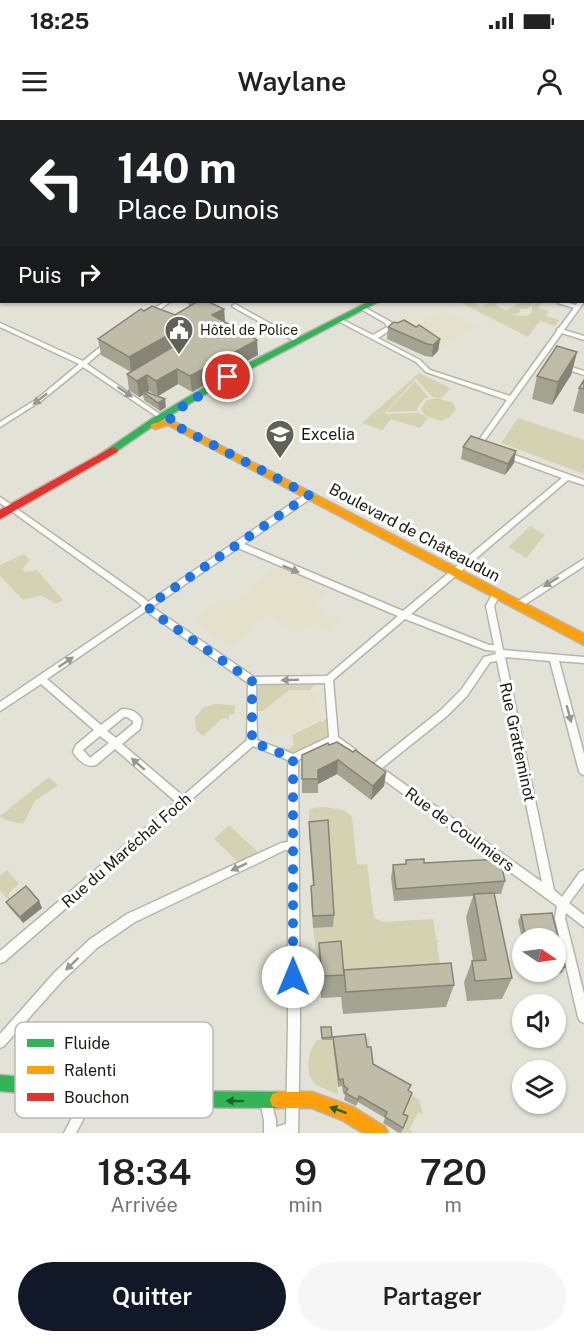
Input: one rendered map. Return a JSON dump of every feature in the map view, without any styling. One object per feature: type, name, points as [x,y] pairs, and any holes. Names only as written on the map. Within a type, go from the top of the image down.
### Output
[{"type":"main road","points":[[167,418],[215,385],[366,306]]},
{"type":"main road","points":[[0,515],[245,370]]},
{"type":"main road","name":"Boulevard de Châteaudun","points":[[167,418],[584,640]]},
{"type":"main road","points":[[0,1083],[15,1085]]},
{"type":"main road","points":[[213,1100],[312,1100],[347,1113],[379,1133]]},
{"type":"street","points":[[145,317],[166,303]]},
{"type":"street","points":[[579,304],[482,444],[584,483]]},
{"type":"street","points":[[235,306],[298,341]]},
{"type":"street","points":[[366,306],[388,322],[390,328],[375,337]]},
{"type":"street","points":[[339,320],[418,361],[428,371],[511,399]]},
{"type":"street","points":[[0,325],[83,364],[167,418]]},
{"type":"street","points":[[559,330],[584,338]]},
{"type":"street","points":[[0,425],[34,404],[114,339]]},
{"type":"street","points":[[539,359],[584,373]]},
{"type":"street","points":[[0,499],[148,606],[152,612],[252,681],[329,679],[567,477]]},
{"type":"street","points":[[0,707],[309,495]]},
{"type":"street","points":[[238,545],[403,615],[499,652],[584,660]]},
{"type":"street","points":[[518,605],[584,562]]},
{"type":"street","name":"Rue Gratteminot","points":[[497,593],[490,606],[549,893]]},
{"type":"street","points":[[366,762],[444,713],[464,693],[488,659],[499,652]]},
{"type":"street","points":[[554,658],[584,771]]},
{"type":"street","points":[[252,681],[252,742],[293,758],[334,739],[329,679]]},
{"type":"street","points":[[41,680],[183,802]]},
{"type":"street","points":[[122,713],[129,713],[138,720],[137,726],[116,744],[93,762],[88,762],[78,752],[79,748],[122,713]]},
{"type":"street","name":"Rue de Coulmiers","points":[[334,739],[549,893],[584,922]]},
{"type":"street","name":"Rue du Maréchal Foch","points":[[0,958],[252,742]]},
{"type":"street","points":[[266,1101],[272,1133],[292,1130],[294,1099],[293,758]]},
{"type":"street","points":[[17,1022],[58,977],[93,944],[131,918],[284,846],[293,846]]},
{"type":"street","points":[[584,875],[562,905],[560,918],[584,1017]]},
{"type":"street","points":[[0,1041],[15,1024]]},
{"type":"street","points":[[70,1133],[78,1118]]},
{"type":"shaded area","points":[[462,303],[473,303],[481,307],[489,303],[498,303],[495,305],[506,310],[520,303],[534,303],[528,309],[521,309],[519,313],[510,315],[526,316],[532,313],[532,306],[541,303],[538,308],[549,311],[546,316],[559,320],[555,326],[540,321],[528,337]]},
{"type":"shaded area","points":[[444,309],[477,327],[430,354],[394,337]]},
{"type":"shaded area","points":[[419,373],[450,388],[442,398],[432,397],[416,378],[384,414],[419,413],[428,418],[420,428],[391,419],[382,430],[362,423]]},
{"type":"shaded area","points":[[415,381],[429,398],[425,398],[417,408],[418,411],[387,412]]},
{"type":"shaded area","points":[[437,398],[453,403],[456,409],[449,418],[440,421],[424,415],[421,409],[427,400]]},
{"type":"shaded area","points":[[518,418],[584,440],[584,474],[501,443]]},
{"type":"shaded area","points":[[530,526],[545,535],[526,558],[508,547]]},
{"type":"shaded area","points":[[24,554],[30,560],[22,569],[25,572],[37,570],[63,600],[56,604],[41,595],[23,600],[0,576],[0,565]]},
{"type":"shaded area","points":[[277,567],[307,580],[328,593],[315,605],[340,622],[328,633],[313,623],[296,634],[270,615],[230,647],[195,621],[224,597],[233,602]]},
{"type":"shaded area","points":[[317,682],[310,690],[289,690],[263,711],[257,711],[257,689],[261,684]]},
{"type":"shaded area","points":[[289,690],[310,690],[319,695],[321,719],[292,733],[276,736],[263,725],[263,711]]},
{"type":"shaded area","points":[[215,704],[235,705],[235,714],[229,715],[229,719],[223,718],[203,736],[196,730],[195,718],[203,708]]},
{"type":"shaded area","points":[[328,716],[328,737],[293,753],[281,749],[282,747],[289,749],[294,744],[292,735],[321,721],[322,723]]},
{"type":"shaded area","points":[[49,777],[58,785],[35,801],[23,824],[5,820],[0,816]]},
{"type":"shaded area","points":[[323,807],[344,810],[352,817],[357,865],[367,864],[374,918],[384,922],[433,919],[436,939],[439,941],[437,944],[443,986],[318,966],[313,928],[333,927],[309,835],[309,809]]},
{"type":"shaded area","points":[[229,825],[261,855],[240,864],[214,839]]},
{"type":"shaded area","points":[[7,870],[19,884],[9,893],[9,900],[0,891],[0,875]]},
{"type":"shaded area","points":[[369,1037],[370,1054],[333,1045],[338,1095],[313,1081],[308,1063],[311,1050],[317,1040]]},
{"type":"shaded area","points":[[408,1092],[419,1100],[423,1114],[418,1113],[409,1130],[414,1133],[401,1133],[409,1097]]},
{"type":"building","points":[[195,303],[211,303],[224,309],[212,315],[257,340],[190,376],[177,369],[156,381],[147,375],[137,381],[127,374],[178,344],[172,333],[129,357],[98,339],[141,309],[144,311],[152,306],[175,315]]},
{"type":"building","points":[[404,320],[416,327],[419,325],[440,339],[433,345],[427,344],[388,327],[394,322]]},
{"type":"building","points":[[557,346],[577,352],[558,382],[537,376]]},
{"type":"building","points":[[144,391],[165,399],[158,403]]},
{"type":"building","points":[[471,436],[516,451],[508,464],[463,447]]},
{"type":"building","points":[[337,742],[353,752],[355,750],[386,772],[373,786],[338,760],[318,770],[318,779],[302,779],[302,755],[328,743],[329,745]]},
{"type":"building","points":[[328,820],[334,915],[313,916],[311,886],[314,885],[309,822]]},
{"type":"building","points":[[424,859],[424,863],[500,859],[505,881],[396,889],[393,865],[406,864],[406,860]]},
{"type":"building","points":[[26,886],[39,901],[20,917],[6,902]]},
{"type":"building","points":[[494,893],[512,978],[475,981],[472,961],[486,960],[474,894]]},
{"type":"building","points":[[552,913],[556,928],[524,928],[521,915]]},
{"type":"building","points":[[341,941],[344,975],[322,976],[319,943]]},
{"type":"building","points":[[451,963],[454,985],[346,992],[344,970]]},
{"type":"building","points":[[321,1027],[331,1027],[332,1037],[322,1038]]},
{"type":"building","points":[[365,1034],[367,1047],[371,1047],[373,1064],[411,1085],[408,1090],[412,1093],[403,1114],[408,1116],[403,1128],[385,1117],[387,1112],[359,1096],[358,1100],[345,1093],[348,1089],[344,1086],[343,1079],[339,1080],[333,1037]]},
{"type":"traffic: fast","points":[[104,455],[156,420],[228,377],[372,303]]},
{"type":"traffic: fast","points":[[0,1083],[15,1084]]},
{"type":"traffic: fast","points":[[213,1099],[278,1100]]},
{"type":"traffic: slow","points":[[169,422],[584,640]]},
{"type":"traffic: slow","points":[[155,426],[169,422]]},
{"type":"traffic: slow","points":[[278,1100],[312,1100],[347,1113],[379,1133]]},
{"type":"traffic: jam","points":[[0,515],[113,450]]},
{"type":"place","name":"Hôtel de Police","points":[[179,356]]},
{"type":"place","name":"Excelia","points":[[280,460]]},
{"type":"route","points":[[228,377],[173,413],[169,417],[169,422],[309,495],[148,606],[152,612],[252,681],[252,742],[293,758],[293,977]]}]
